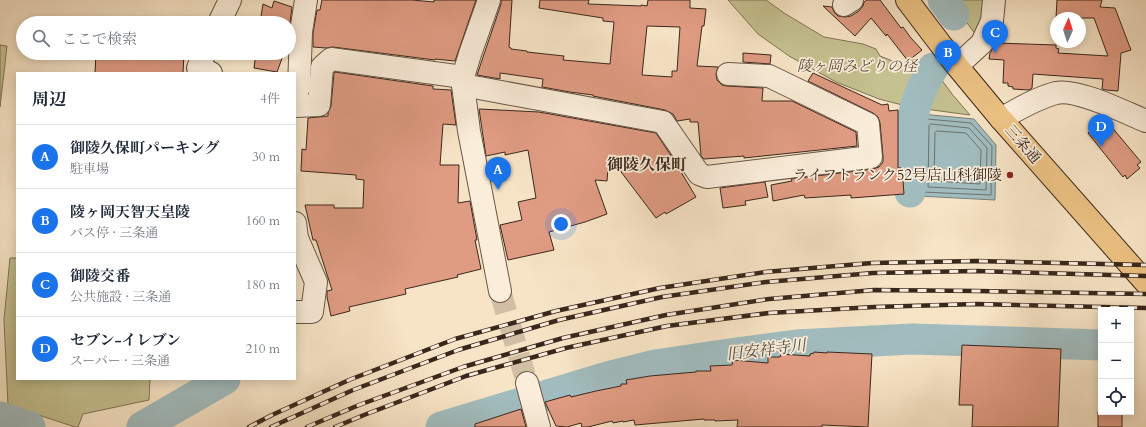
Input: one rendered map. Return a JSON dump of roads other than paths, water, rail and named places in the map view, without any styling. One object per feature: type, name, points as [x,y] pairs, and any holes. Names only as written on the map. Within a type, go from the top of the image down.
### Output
[{"type":"main road","name":"三条通","points":[[907,0],[957,66],[1001,119],[1146,283]]},
{"type":"street","points":[[222,16],[230,0]]},
{"type":"street","points":[[296,94],[299,87],[301,32],[306,0]]},
{"type":"street","points":[[489,0],[470,54],[463,81],[469,131],[500,291]]},
{"type":"street","points":[[957,66],[982,42],[992,21],[994,0]]},
{"type":"street","points":[[296,106],[319,105],[322,67],[331,59],[463,81],[663,122],[699,174],[707,177],[871,157],[868,124],[769,76],[728,74]]},
{"type":"street","points":[[202,60],[198,68],[208,72]]},
{"type":"street","points":[[1001,119],[1037,100],[1058,92],[1078,94],[1091,98],[1146,121]]},
{"type":"street","points":[[296,230],[297,238],[316,282],[312,312],[296,312]]},
{"type":"street","points":[[530,393],[539,427]]},
{"type":"water","points":[[921,114],[974,119],[996,145],[995,200],[918,196]]},
{"type":"waterway","name":"旧安祥寺川","points":[[943,0],[954,15]]},
{"type":"waterway","name":"旧安祥寺川","points":[[910,192],[910,145],[914,110],[926,79],[933,68]]},
{"type":"waterway","name":"旧安祥寺川","points":[[441,427],[607,377],[655,365],[796,345],[912,339],[1098,345]]},
{"type":"waterway","points":[[142,427],[223,380]]},
{"type":"waterway","points":[[0,417],[30,427]]},
{"type":"tunnel","points":[[500,291],[527,383]]},
{"type":"railway","points":[[249,427],[349,380],[455,339],[556,311],[660,288],[765,272],[872,263],[976,261],[1146,265]]},
{"type":"railway","points":[[271,427],[353,390],[458,350],[559,320],[662,297],[766,282],[873,273],[976,271],[1146,276]]},
{"type":"railway","points":[[307,427],[359,405],[463,367],[563,338],[666,315],[769,299],[874,290],[1146,294]]},
{"type":"railway","points":[[335,427],[466,376],[566,348],[667,326],[769,313],[874,307],[977,304],[1146,308]]},
{"type":"place","name":"御陵交番","points":[[995,53]]},
{"type":"place","name":"陵ヶ岡天智天皇陵","points":[[948,73]]},
{"type":"place","name":"セブン-イレブン","points":[[1101,147]]},
{"type":"place","name":"ライフトランク52号店山科御陵","points":[[1010,175]]},
{"type":"place","name":"御陵久保町パーキング","points":[[498,190]]},
{"type":"district","name":"御陵久保町","points":[[647,165]]},
{"type":"park label","name":"陵ヶ岡みどりの径","points":[[857,66]]}]
